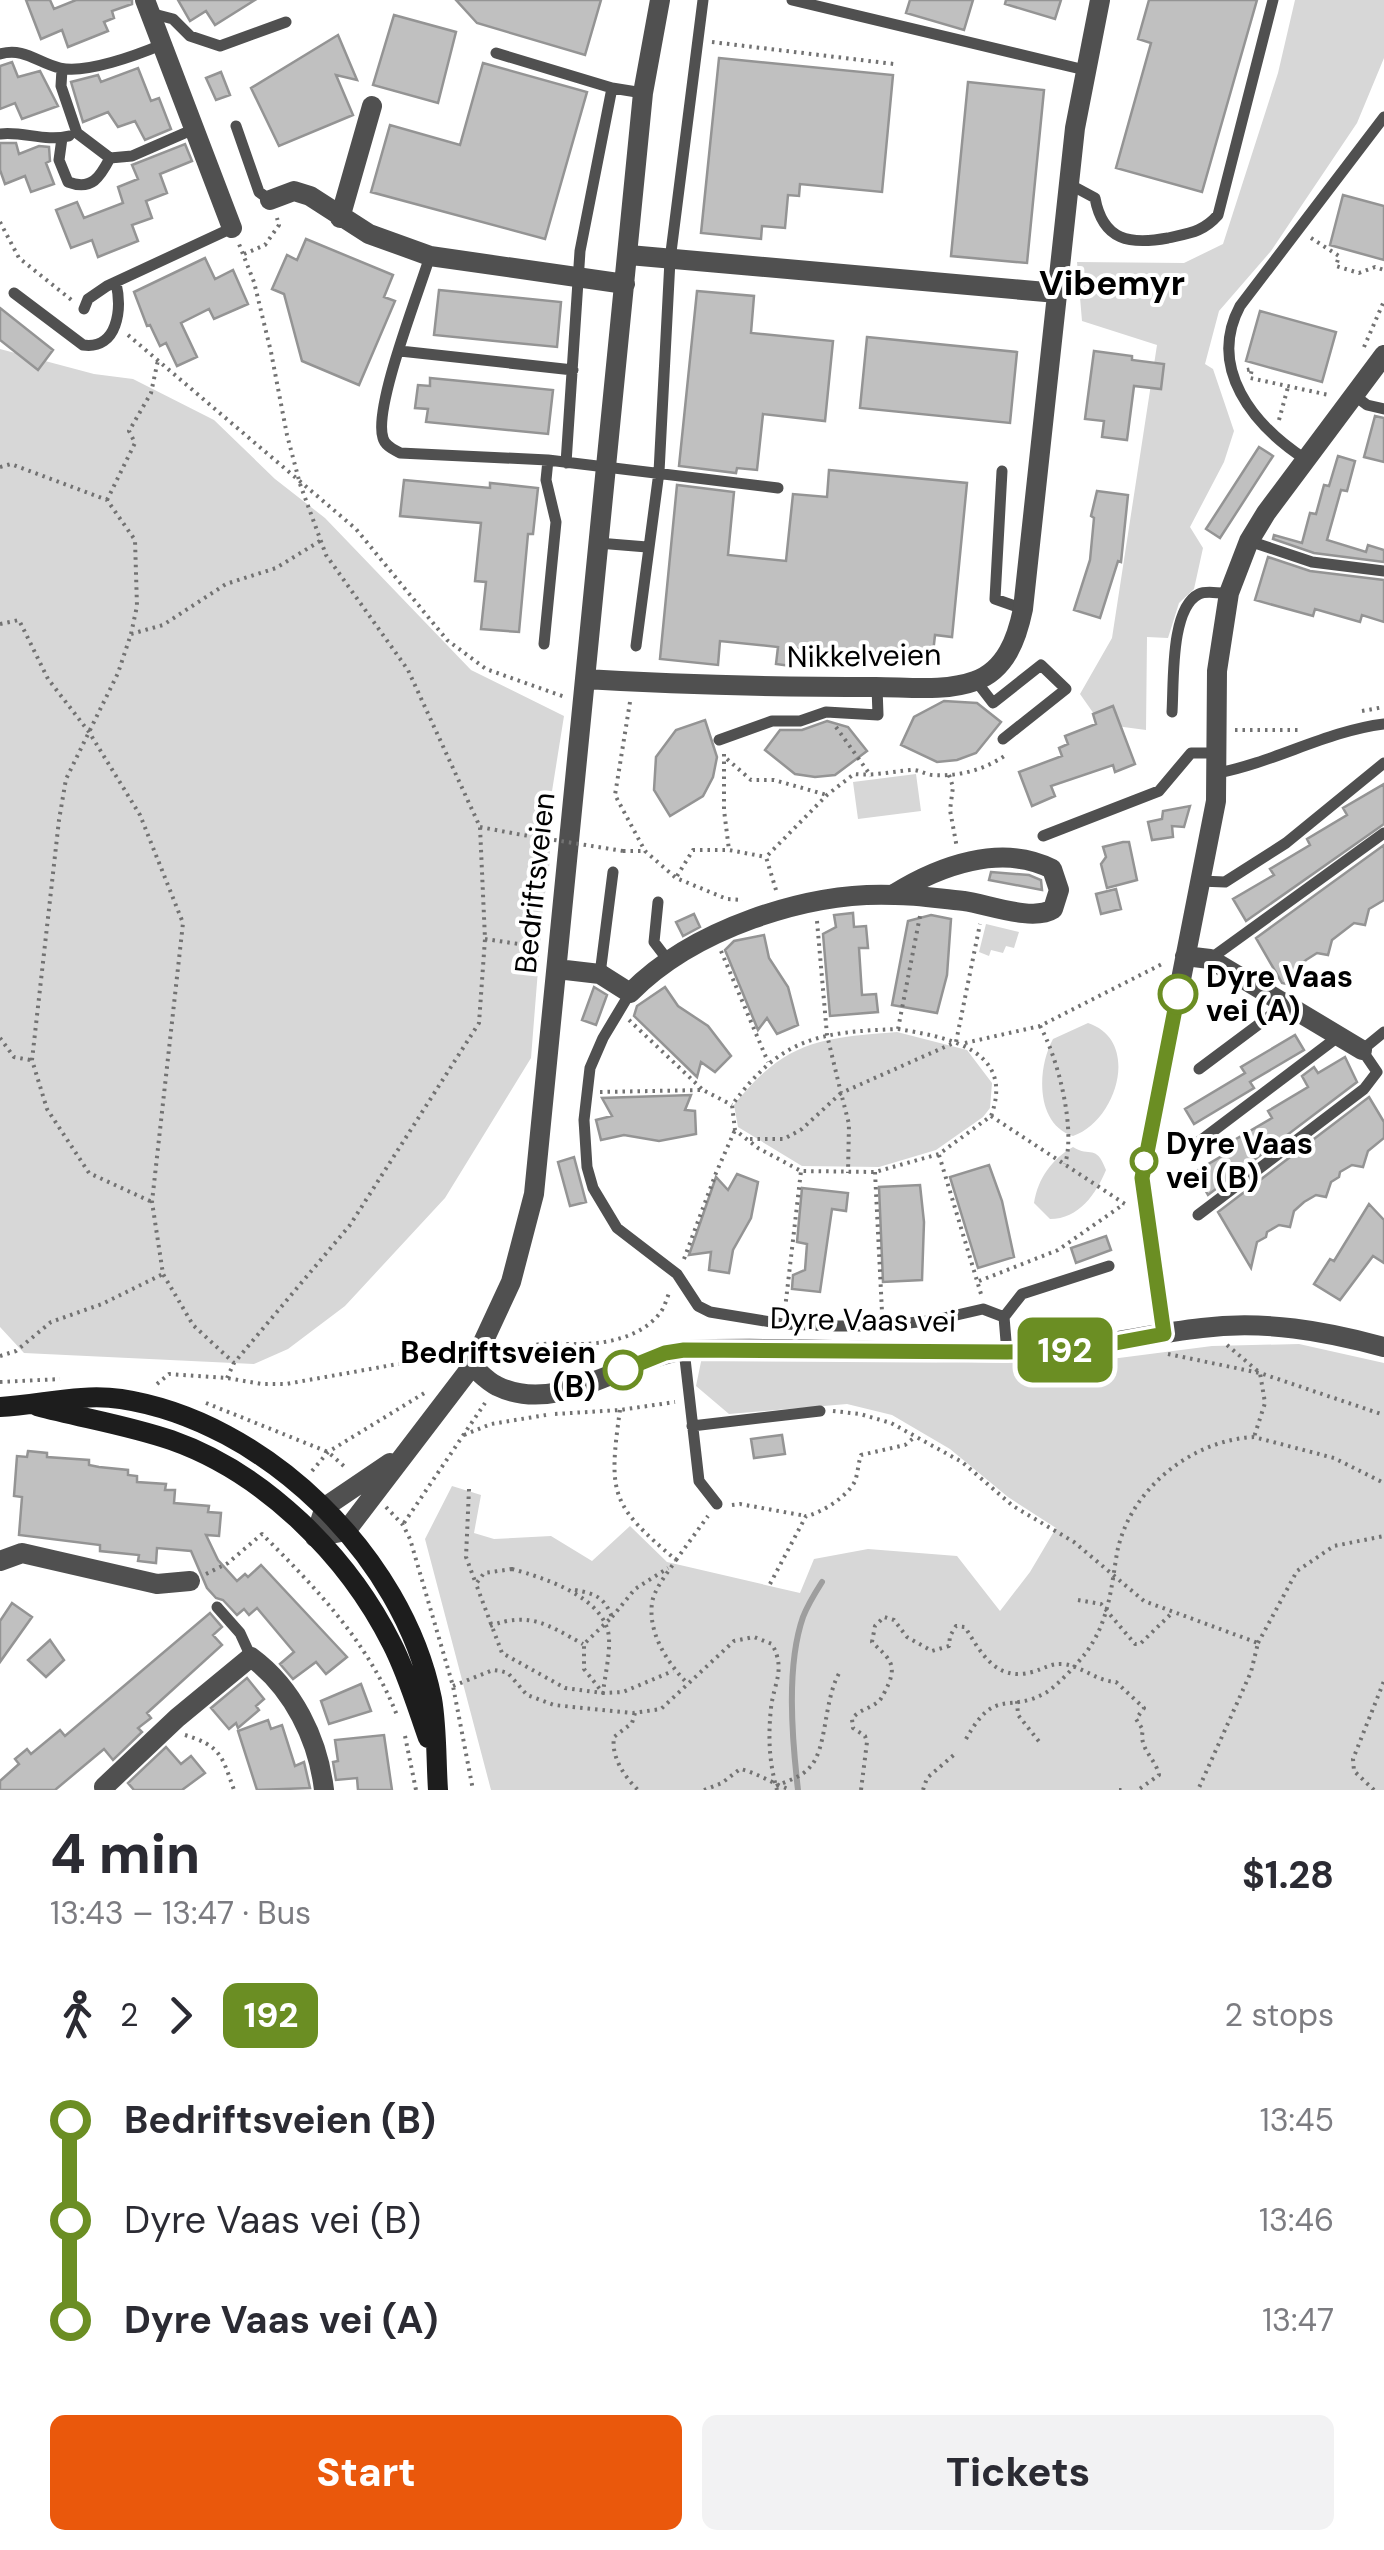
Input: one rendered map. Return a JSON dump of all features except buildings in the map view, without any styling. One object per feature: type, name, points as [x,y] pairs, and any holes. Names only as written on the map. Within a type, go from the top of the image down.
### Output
[{"type":"main road","points":[[0,1407],[37,1406],[68,1398],[107,1398],[148,1405],[184,1416],[245,1448],[292,1479],[325,1508],[374,1566],[410,1633],[432,1701],[438,1790]]},
{"type":"main road","points":[[37,1406],[143,1431],[201,1453],[259,1489],[314,1536],[355,1584],[393,1645],[436,1758]]},
{"type":"street","name":"Bedriftsveien","points":[[346,1531],[472,1366],[512,1282],[528,1224],[558,959],[643,94],[660,0]]},
{"type":"street","name":"Nikkelveien","points":[[585,680],[731,687],[936,688],[976,681],[998,665],[1014,646],[1023,609],[1069,184],[1085,70],[1100,0]]},
{"type":"street","points":[[147,7],[232,228]]},
{"type":"street","points":[[340,218],[372,106]]},
{"type":"street","points":[[270,200],[294,190],[369,234],[430,256],[625,284]]},
{"type":"street","points":[[629,255],[1057,293]]},
{"type":"street","points":[[1158,1342],[1142,1178],[1216,801],[1218,671],[1229,594],[1249,541],[1374,352]]},
{"type":"street","points":[[558,959],[600,974],[624,1001],[666,960],[714,934],[815,902],[894,894],[1046,913],[1058,901],[1056,874],[1044,865],[989,856],[915,882],[894,894]]},
{"type":"street","points":[[1186,956],[1210,959],[1362,1050]]},
{"type":"street","name":"Dyre Vaas vei","points":[[495,1386],[542,1394],[561,1391],[665,1353],[684,1350],[1078,1350],[1158,1342],[1206,1327],[1304,1329],[1384,1347]]},
{"type":"street","points":[[472,1366],[495,1386]]},
{"type":"street","name":"Bedriftsveien","points":[[325,1508],[404,1453]]},
{"type":"street","points":[[314,1536],[325,1508]]},
{"type":"street","points":[[314,1536],[346,1531]]},
{"type":"street","points":[[0,1561],[22,1553],[157,1584],[190,1582]]},
{"type":"street","points":[[103,1789],[177,1718],[251,1657],[266,1668],[306,1724],[320,1763],[324,1790]]},
{"type":"lane","points":[[636,646],[658,472],[670,260],[702,0]]},
{"type":"lane","points":[[792,0],[1085,70]]},
{"type":"lane","points":[[1069,184],[1095,198],[1098,215],[1108,230],[1127,240],[1151,241],[1204,231],[1218,215],[1273,0]]},
{"type":"lane","points":[[147,7],[173,19],[190,36],[220,46],[286,22]]},
{"type":"lane","points":[[0,54],[24,52],[62,69],[93,66],[161,44]]},
{"type":"lane","points":[[496,53],[643,94]]},
{"type":"lane","points":[[62,69],[61,86],[78,133],[110,158],[132,156],[194,129]]},
{"type":"lane","points":[[566,463],[580,251],[612,88]]},
{"type":"lane","points":[[1305,459],[1251,412],[1238,388],[1227,342],[1230,326],[1240,306],[1384,117]]},
{"type":"lane","points":[[236,126],[259,192],[270,200]]},
{"type":"lane","points":[[0,134],[62,138],[78,133]]},
{"type":"lane","points":[[62,138],[60,160],[68,182],[84,186],[93,183],[110,158]]},
{"type":"lane","points":[[84,310],[93,294],[232,228]]},
{"type":"lane","points":[[430,256],[383,400],[382,436],[388,447],[400,453],[548,460],[778,488]]},
{"type":"lane","points":[[14,293],[84,345],[97,347],[105,342],[120,307],[116,283]]},
{"type":"lane","points":[[400,351],[573,370]]},
{"type":"lane","points":[[1347,397],[1384,409]]},
{"type":"lane","points":[[544,644],[556,522],[546,480],[548,460]]},
{"type":"lane","points":[[1002,471],[996,598],[1023,609]]},
{"type":"lane","points":[[1249,541],[1312,562],[1384,572]]},
{"type":"lane","points":[[598,543],[647,548]]},
{"type":"lane","points":[[1172,712],[1178,623],[1187,601],[1203,591],[1229,594]]},
{"type":"lane","points":[[976,681],[992,703],[1041,666],[1066,688],[1002,738]]},
{"type":"lane","points":[[719,740],[772,721],[800,721],[826,712],[878,715],[877,687]]},
{"type":"lane","points":[[1043,836],[1159,791],[1191,753],[1218,763],[1252,766],[1351,730],[1384,724]]},
{"type":"lane","points":[[1200,881],[1225,882],[1286,843],[1384,763]]},
{"type":"lane","points":[[1210,959],[1384,833]]},
{"type":"lane","points":[[600,974],[613,872]]},
{"type":"lane","points":[[658,902],[654,942],[666,960]]},
{"type":"lane","points":[[624,1001],[590,1068],[584,1120],[587,1167],[602,1208],[616,1228],[677,1274],[690,1299],[710,1312],[783,1324],[883,1326],[983,1309],[1004,1317]]},
{"type":"lane","points":[[1199,1069],[1286,1004]]},
{"type":"lane","points":[[1198,1214],[1364,1090],[1377,1072],[1362,1050],[1384,1032]]},
{"type":"lane","points":[[1196,1144],[1339,1036]]},
{"type":"lane","points":[[1007,1352],[1004,1317],[1022,1294],[1109,1266]]},
{"type":"lane","points":[[684,1350],[699,1480],[717,1504]]},
{"type":"lane","points":[[692,1426],[820,1411]]},
{"type":"lane","points":[[217,1606],[240,1633],[251,1657]]},
{"type":"path","points":[[698,40],[894,64]]},
{"type":"path","points":[[244,254],[266,245],[274,236],[279,225],[270,200]]},
{"type":"path","points":[[0,222],[19,258],[84,310]]},
{"type":"path","points":[[227,1378],[234,1363],[350,1225],[479,1022],[485,939],[480,828],[408,670],[320,541],[286,434],[272,352],[244,254],[232,228]]},
{"type":"path","points":[[1298,230],[1339,256],[1336,266],[1359,273],[1375,267],[1384,270]]},
{"type":"path","points":[[1374,352],[1384,302]]},
{"type":"path","points":[[113,328],[133,338],[356,530],[447,640],[486,669],[583,701]]},
{"type":"path","points":[[107,500],[136,443],[128,430],[152,393],[158,360]]},
{"type":"path","points":[[1252,369],[1250,378],[1347,397]]},
{"type":"path","points":[[1272,432],[1278,424],[1288,386]]},
{"type":"path","points":[[0,467],[11,464],[107,500],[134,540],[137,606],[131,634],[118,673],[66,779],[58,820],[32,1060],[47,1109],[89,1173],[152,1202]]},
{"type":"path","points":[[131,634],[163,625],[226,584],[276,568],[320,541]]},
{"type":"path","points":[[0,624],[20,620],[48,679],[89,732],[140,815],[183,923],[152,1202],[164,1274],[193,1326],[234,1363]]},
{"type":"path","points":[[620,696],[631,697],[615,795],[645,851],[676,878],[727,899],[745,900]]},
{"type":"path","points":[[1360,712],[1384,707]]},
{"type":"path","points":[[1230,730],[1310,730]]},
{"type":"path","points":[[843,737],[870,776]]},
{"type":"path","points":[[719,740],[727,759],[724,810],[729,850]]},
{"type":"path","points":[[766,857],[827,795],[854,774],[870,776],[916,769],[928,775],[949,775],[990,767],[1007,754]]},
{"type":"path","points":[[727,759],[752,780],[774,780],[827,795]]},
{"type":"path","points":[[949,775],[955,828]]},
{"type":"path","points":[[480,828],[623,851],[645,851]]},
{"type":"path","points":[[676,878],[693,850],[729,850],[766,857]]},
{"type":"path","points":[[766,857],[780,902]]},
{"type":"path","points":[[898,1029],[923,898]]},
{"type":"path","points":[[815,902],[827,1035],[849,1124],[848,1173]]},
{"type":"path","points":[[956,1042],[984,904]]},
{"type":"path","points":[[714,934],[768,1062]]},
{"type":"path","points":[[485,939],[558,959]]},
{"type":"path","points":[[172,1390],[156,1384],[169,1374],[286,1384],[415,1361],[468,1344],[511,1354],[521,1347],[580,1345],[630,1337],[660,1313],[736,1130],[732,1105],[768,1062],[803,1042],[827,1035],[898,1029],[965,1043],[1040,1026],[1186,956]]},
{"type":"path","points":[[624,1001],[703,1090],[732,1105]]},
{"type":"path","points":[[1040,1026],[1050,1044],[1070,1136],[1065,1164]]},
{"type":"path","points":[[0,1038],[14,1057],[32,1060]]},
{"type":"path","points":[[750,1138],[784,1140],[841,1093],[956,1042]]},
{"type":"path","points":[[736,1130],[758,1148],[801,1172],[875,1172],[939,1154],[991,1116],[998,1086],[993,1072],[965,1043]]},
{"type":"path","points":[[586,1093],[703,1090]]},
{"type":"path","points":[[979,1281],[1058,1250],[1124,1204],[991,1116]]},
{"type":"path","points":[[939,1154],[979,1281],[983,1309]]},
{"type":"path","points":[[783,1324],[801,1172]]},
{"type":"path","points":[[875,1172],[883,1326]]},
{"type":"path","points":[[0,1356],[16,1351],[52,1322],[102,1304],[164,1274]]},
{"type":"path","points":[[1206,1327],[1260,1372],[1265,1403],[1254,1437]]},
{"type":"path","points":[[1158,1342],[1384,1415]]},
{"type":"path","points":[[403,1525],[495,1386]]},
{"type":"path","points":[[312,1471],[328,1452],[428,1390]]},
{"type":"path","points":[[464,1435],[491,1424],[689,1400]]},
{"type":"path","points":[[204,1402],[328,1452],[352,1473]]},
{"type":"path","points":[[620,1410],[612,1464],[616,1487],[635,1526],[674,1563]]},
{"type":"path","points":[[820,1411],[860,1414],[891,1422],[962,1462],[1013,1506],[1074,1542],[1144,1601],[1258,1643]]},
{"type":"path","points":[[686,1682],[675,1671],[656,1636],[652,1601],[717,1504],[813,1516],[850,1490],[860,1456],[905,1445],[916,1436]]},
{"type":"path","points":[[966,1740],[977,1720],[993,1705],[1047,1692],[1086,1652],[1107,1610],[1118,1549],[1136,1507],[1160,1475],[1183,1460],[1240,1438],[1254,1437],[1334,1458],[1384,1483]]},
{"type":"path","points":[[469,1488],[466,1558],[502,1653],[565,1688],[603,1692],[624,1692],[675,1671]]},
{"type":"path","points":[[382,1502],[403,1525],[414,1549],[453,1686],[473,1790]]},
{"type":"path","points":[[770,1584],[806,1516]]},
{"type":"path","points":[[190,1582],[228,1563],[262,1534],[342,1619],[370,1658],[403,1730],[416,1790]]},
{"type":"path","points":[[1198,1790],[1251,1672],[1258,1643],[1297,1571],[1334,1546],[1384,1536]]},
{"type":"path","points":[[584,1644],[606,1626],[635,1590],[674,1563]]},
{"type":"path","points":[[476,1584],[484,1573],[512,1569],[599,1596],[606,1601],[612,1617]]},
{"type":"path","points":[[570,1589],[606,1626],[609,1639],[603,1692]]},
{"type":"path","points":[[1078,1600],[1101,1604],[1135,1644],[1140,1644],[1172,1612]]},
{"type":"path","points":[[861,1790],[868,1742],[866,1736],[853,1728],[853,1716],[880,1700],[894,1666],[872,1642],[884,1617],[894,1620],[906,1637],[932,1651],[949,1646],[952,1628],[965,1627],[985,1658],[999,1671],[1032,1672],[1050,1664],[1072,1666],[1103,1681],[1116,1682],[1144,1708],[1136,1719],[1159,1775],[1138,1790]]},
{"type":"path","points":[[490,1626],[522,1618],[537,1620],[584,1644]]},
{"type":"path","points":[[453,1686],[493,1670],[508,1673],[536,1700],[590,1711],[661,1709],[734,1642],[754,1637],[772,1644],[781,1667],[772,1705],[769,1749],[776,1788]]},
{"type":"path","points":[[584,1644],[584,1669],[603,1692]]},
{"type":"path","points":[[776,1788],[814,1764],[831,1686],[841,1670]]},
{"type":"path","points":[[1374,1790],[1354,1771],[1353,1759],[1384,1681]]},
{"type":"path","points":[[1017,1701],[1018,1715],[1041,1744]]},
{"type":"path","points":[[635,1712],[632,1723],[614,1737],[612,1749],[627,1780],[638,1790]]},
{"type":"path","points":[[177,1718],[177,1728],[184,1735],[209,1742],[222,1756],[234,1790]]},
{"type":"path","points":[[923,1790],[927,1778],[956,1753]]},
{"type":"path","points":[[704,1790],[722,1783],[740,1769],[756,1773],[776,1788],[791,1790]]},
{"type":"path","points":[[1119,1790],[1126,1790]]},
{"type":"shaded area","points":[[1295,0],[1384,0],[1384,58],[1357,123],[1271,251],[1219,311],[1205,364],[1213,369],[1234,431],[1224,462],[1190,527],[1203,548],[1194,589],[1179,603],[1168,638],[1147,637],[1146,730],[1101,724],[1080,694],[1112,638],[1157,345],[1082,321],[1077,262],[1184,263],[1223,244],[1278,73]]},
{"type":"shaded area","points":[[0,349],[94,374],[133,379],[214,420],[275,479],[325,518],[471,670],[564,716],[549,810],[550,861],[531,1058],[445,1198],[345,1306],[288,1349],[254,1364],[24,1353],[0,1327]]},
{"type":"shaded area","points":[[916,774],[921,811],[858,819],[853,782]]},
{"type":"shaded area","points":[[986,924],[1019,932],[1014,948],[1006,946],[1003,953],[991,950],[989,956],[979,952]]},
{"type":"shaded area","points":[[1088,1023],[1105,1032],[1114,1046],[1117,1081],[1101,1115],[1073,1136],[1052,1120],[1042,1079],[1053,1039]]},
{"type":"shaded area","points":[[897,1032],[967,1050],[992,1083],[990,1108],[983,1117],[936,1150],[879,1167],[802,1166],[738,1127],[734,1105],[787,1055],[825,1041]]},
{"type":"shaded area","points":[[1073,1147],[1096,1154],[1106,1170],[1085,1204],[1070,1215],[1050,1219],[1034,1203],[1036,1194],[1047,1170]]},
{"type":"shaded area","points":[[1299,1344],[1384,1363],[1384,1790],[491,1790],[425,1539],[452,1486],[481,1495],[474,1533],[494,1539],[551,1536],[592,1561],[630,1526],[667,1562],[800,1593],[814,1559],[868,1549],[957,1556],[1000,1611],[1030,1572],[1056,1528],[1008,1497],[950,1449],[892,1415],[847,1404],[729,1414],[696,1386],[702,1357],[1080,1363],[1212,1346]]},
{"type":"waterway","points":[[798,1790],[792,1725],[794,1657],[803,1617],[822,1582]]},
{"type":"bus line","name":"192","points":[[623,1370],[665,1353],[684,1350],[1078,1350],[1164,1334],[1142,1178],[1178,994]]},
{"type":"place","name":"Dyre Vaas vei (A)","points":[[1178,994]]},
{"type":"place","name":"Dyre Vaas vei (B)","points":[[1144,1161]]},
{"type":"place","name":"Bedriftsveien (B)","points":[[623,1370]]},
{"type":"district","name":"Vibemyr","points":[[1112,283]]}]
